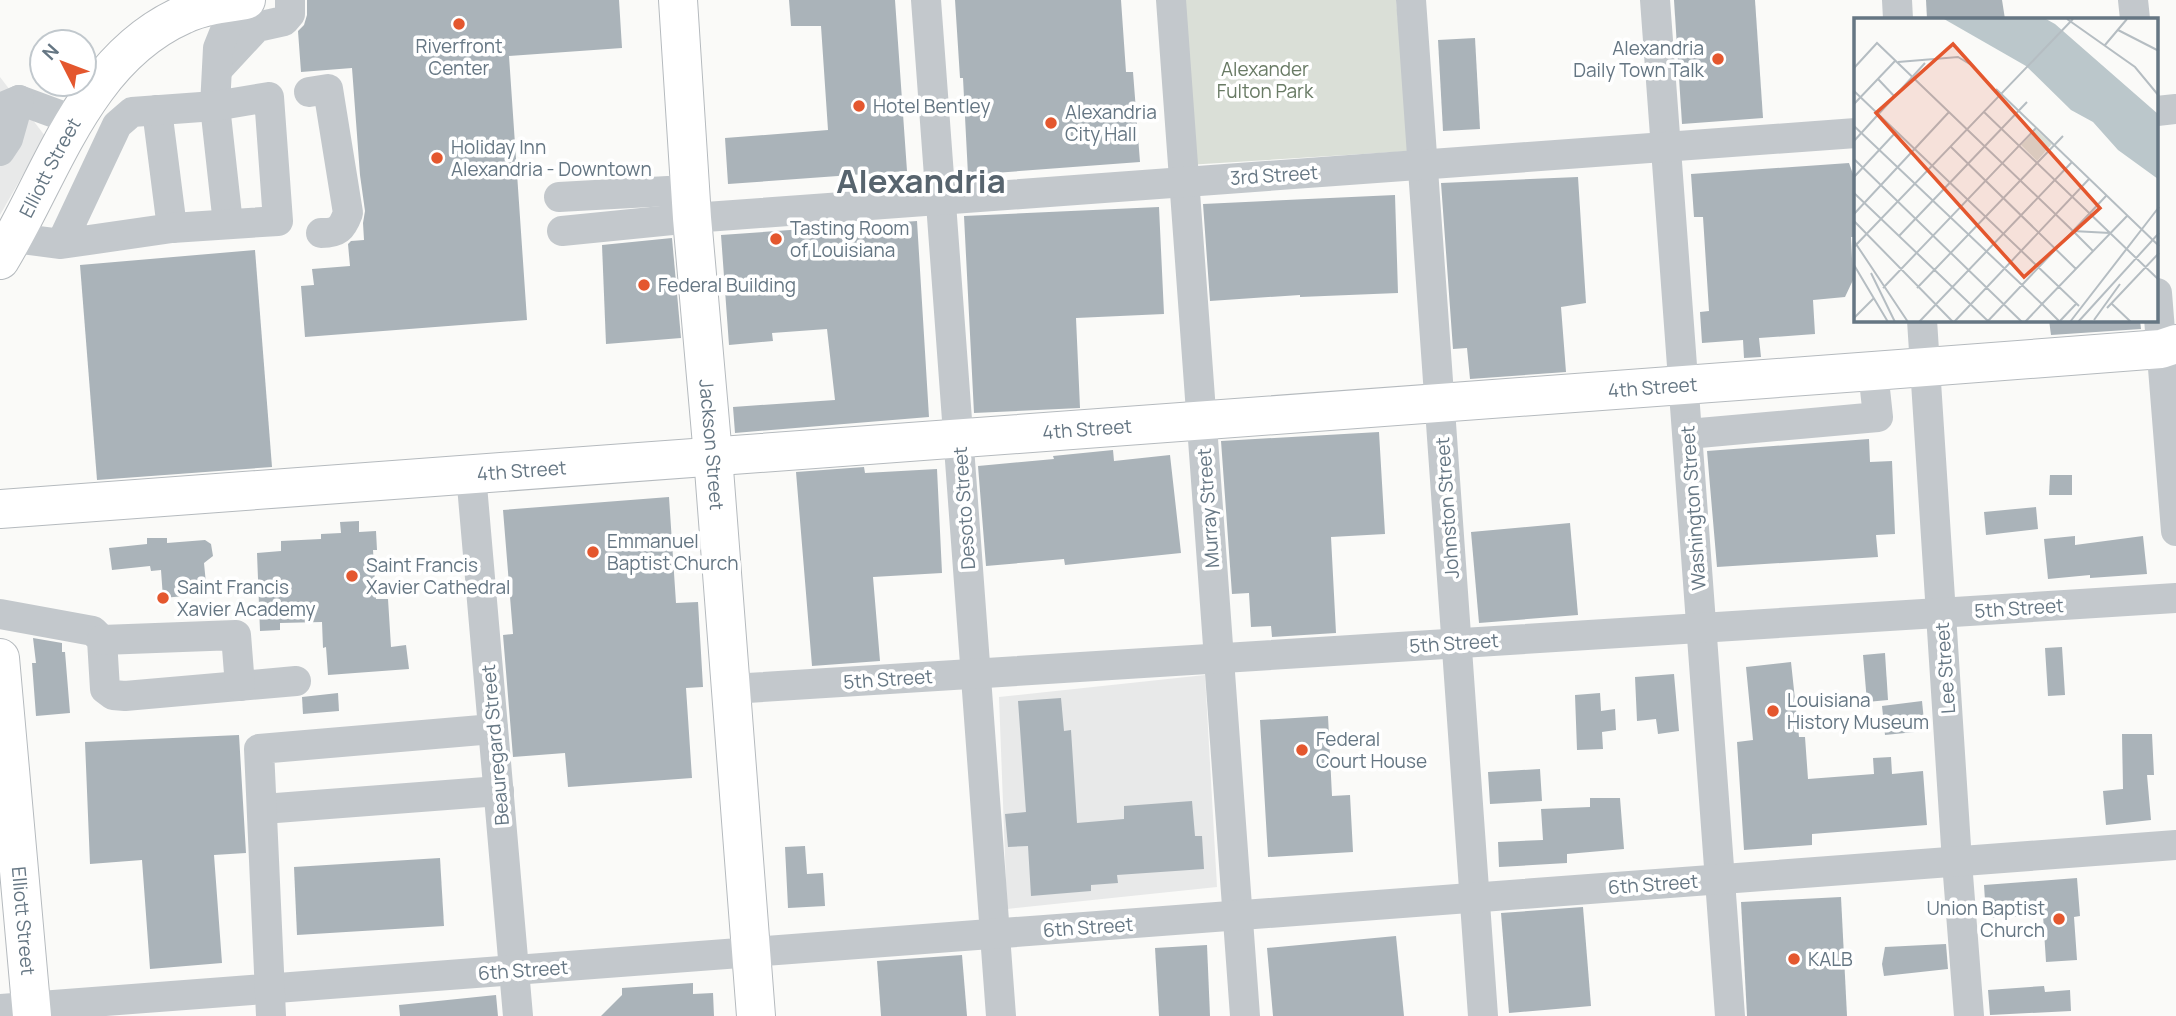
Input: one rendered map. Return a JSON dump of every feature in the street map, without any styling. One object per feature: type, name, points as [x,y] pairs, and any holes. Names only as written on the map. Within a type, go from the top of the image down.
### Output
[{"type":"main road","name":"Jackson Street","points":[[678,0],[692,218],[756,1016]]},
{"type":"main road","name":"Elliott Street","points":[[5,247],[92,93],[130,49],[156,29],[185,14],[241,1]]},
{"type":"main road","name":"4th Street","points":[[0,509],[2171,347]]},
{"type":"main road","name":"Elliott Street","points":[[0,657],[21,1011]]},
{"type":"street","points":[[217,70],[257,27],[284,21],[290,14],[290,0]]},
{"type":"street","name":"Desoto Street","points":[[926,0],[1001,1016]]},
{"type":"street","name":"Murray Street","points":[[1171,0],[1245,1016]]},
{"type":"street","name":"Johnston Street","points":[[1411,0],[1482,1016]]},
{"type":"street","name":"Washington Street","points":[[1655,0],[1730,1016]]},
{"type":"street","points":[[1897,0],[1898,18]]},
{"type":"street","points":[[2133,0],[2135,18]]},
{"type":"street","points":[[228,224],[215,106],[218,48],[241,1]]},
{"type":"street","points":[[5,247],[61,244],[172,228],[277,221],[297,234],[334,233],[342,228],[348,214],[328,89],[215,106],[132,112],[117,125],[61,244]]},
{"type":"street","points":[[277,221],[292,95]]},
{"type":"street","points":[[0,151],[8,139],[9,104],[76,121]]},
{"type":"street","points":[[2158,111],[2176,109]]},
{"type":"street","points":[[157,110],[172,228]]},
{"type":"street","name":"3rd Street","points":[[562,231],[692,218],[1854,133]]},
{"type":"street","points":[[559,197],[668,191],[692,218]]},
{"type":"street","points":[[2158,297],[2171,347],[2176,531]]},
{"type":"street","name":"Lee Street","points":[[1922,322],[1969,1016]]},
{"type":"street","points":[[1688,434],[1878,417],[1873,371]]},
{"type":"street","name":"Beauregard Street","points":[[471,474],[518,1016]]},
{"type":"street","name":"5th Street","points":[[731,689],[2176,598]]},
{"type":"street","points":[[0,614],[93,631],[102,640],[105,689],[113,695],[296,681]]},
{"type":"street","points":[[102,640],[236,635],[240,686]]},
{"type":"street","points":[[270,1002],[259,748],[493,729]]},
{"type":"street","points":[[263,809],[499,791]]},
{"type":"street","name":"6th Street","points":[[21,1011],[270,1002],[514,970],[2176,845]]},
{"type":"shaded area","points":[[0,77],[45,136],[0,215]]},
{"type":"shaded area","points":[[1205,675],[1217,887],[1007,909],[999,697]]},
{"type":"green space","name":"Alexander Fulton Park","points":[[1175,0],[1396,0],[1411,151],[1187,165]]},
{"type":"building","name":"Holiday Inn Alexandria - Downtown","points":[[307,0],[619,0],[622,48],[509,56],[527,320],[305,337],[301,286],[314,285],[312,269],[350,266],[348,244],[351,241],[364,240],[365,211],[352,68],[301,72],[298,31],[304,25],[307,15]]},
{"type":"building","points":[[789,0],[895,0],[907,171],[728,184],[725,138],[828,130],[821,26],[791,26]]},
{"type":"building","points":[[955,0],[1121,0],[1126,72],[1133,72],[1140,162],[968,175],[963,78],[960,78]]},
{"type":"building","name":"Alexandria Daily Town Talk","points":[[1674,0],[1755,0],[1763,118],[1682,124]]},
{"type":"building","points":[[1926,0],[2002,0],[2005,18],[1927,18]]},
{"type":"building","points":[[1475,38],[1480,129],[1443,131],[1438,40]]},
{"type":"building","points":[[1849,163],[1854,175],[1854,237],[1851,237],[1853,280],[1845,297],[1813,300],[1815,334],[1759,338],[1761,357],[1744,358],[1743,340],[1702,343],[1700,312],[1709,311],[1703,217],[1694,217],[1691,174]]},
{"type":"building","points":[[1578,177],[1586,303],[1561,307],[1566,372],[1470,379],[1467,348],[1453,349],[1441,183]]},
{"type":"building","points":[[1395,195],[1398,293],[1300,295],[1210,301],[1203,204]]},
{"type":"building","points":[[1159,207],[1164,314],[1076,318],[1080,408],[974,413],[964,216]]},
{"type":"building","points":[[917,221],[929,417],[735,433],[733,407],[835,400],[827,329],[772,333],[773,341],[729,345],[721,235]]},
{"type":"building","name":"Federal Building","points":[[672,238],[681,338],[606,344],[602,245]]},
{"type":"building","points":[[255,250],[272,467],[97,480],[80,265]]},
{"type":"building","points":[[2049,322],[2140,322],[2141,329],[2051,335]]},
{"type":"building","points":[[1379,432],[1385,534],[1331,537],[1336,633],[1272,637],[1271,626],[1251,627],[1249,593],[1232,594],[1221,441]]},
{"type":"building","points":[[1869,439],[1870,462],[1892,461],[1895,534],[1876,535],[1878,557],[1717,567],[1707,451]]},
{"type":"building","points":[[1113,450],[1114,461],[1170,455],[1181,553],[1065,565],[1064,559],[986,566],[978,466]]},
{"type":"building","points":[[864,467],[865,473],[937,469],[942,573],[873,577],[880,661],[812,666],[796,472]]},
{"type":"building","points":[[2050,475],[2072,475],[2072,495],[2049,495]]},
{"type":"building","points":[[669,497],[676,603],[698,602],[703,687],[686,688],[692,778],[568,787],[565,753],[513,757],[503,635],[513,634],[503,510]]},
{"type":"building","points":[[2036,507],[2038,529],[1986,535],[1984,512]]},
{"type":"building","points":[[359,521],[359,532],[376,531],[377,550],[373,550],[376,599],[388,599],[391,647],[406,645],[409,669],[328,675],[322,622],[280,623],[280,630],[260,631],[257,553],[281,551],[281,541],[321,539],[321,534],[341,533],[340,522]]},
{"type":"building","points":[[1570,523],[1578,615],[1479,623],[1471,532]]},
{"type":"building","points":[[2075,536],[2075,545],[2143,536],[2147,574],[2048,579],[2044,539]]},
{"type":"building","points":[[147,538],[167,538],[167,543],[205,540],[211,544],[213,556],[204,563],[207,594],[163,598],[161,570],[151,571],[150,566],[112,570],[109,548],[147,544]]},
{"type":"building","points":[[33,638],[62,643],[70,713],[36,716]]},
{"type":"building","points":[[2062,647],[2065,695],[2048,696],[2045,648]]},
{"type":"building","points":[[1885,653],[1888,700],[1867,702],[1863,655]]},
{"type":"building","points":[[1791,662],[1799,737],[1805,737],[1808,779],[1874,774],[1873,758],[1891,757],[1892,774],[1923,771],[1927,825],[1812,834],[1812,845],[1744,850],[1737,742],[1753,740],[1746,667]]},
{"type":"building","points":[[1674,674],[1679,731],[1658,734],[1656,719],[1637,721],[1635,677]]},
{"type":"building","points":[[338,693],[339,711],[303,714],[302,697]]},
{"type":"building","points":[[1600,693],[1601,711],[1615,709],[1616,730],[1602,732],[1603,749],[1577,750],[1575,695]]},
{"type":"building","points":[[1061,698],[1064,731],[1071,730],[1077,823],[1124,819],[1124,806],[1192,801],[1195,836],[1202,836],[1204,869],[1117,875],[1118,883],[1091,885],[1091,891],[1031,896],[1028,846],[1008,847],[1005,814],[1026,812],[1018,701]]},
{"type":"building","points":[[1922,701],[1925,731],[1885,735],[1882,706]]},
{"type":"building","points":[[1328,716],[1332,796],[1350,795],[1353,852],[1268,857],[1260,720]]},
{"type":"building","points":[[2122,734],[2152,734],[2154,775],[2147,775],[2151,820],[2106,825],[2103,791],[2123,789]]},
{"type":"building","points":[[239,735],[246,853],[214,855],[222,963],[150,969],[142,860],[90,864],[85,742]]},
{"type":"building","points":[[1540,769],[1542,801],[1490,804],[1488,772]]},
{"type":"building","points":[[1590,798],[1620,798],[1624,849],[1567,854],[1567,863],[1499,867],[1498,842],[1543,840],[1541,809],[1590,807]]},
{"type":"building","points":[[805,846],[807,874],[823,873],[825,906],[788,908],[785,847]]},
{"type":"building","points":[[440,858],[444,926],[297,935],[294,867]]},
{"type":"building","name":"Union Baptist Church","points":[[2077,878],[2080,916],[2074,917],[2077,960],[2046,962],[2043,915],[1992,918],[1986,916],[1984,885]]},
{"type":"building","name":"KALB","points":[[1841,897],[1847,1016],[1747,1016],[1741,902]]},
{"type":"building","points":[[1583,907],[1591,1006],[1509,1013],[1501,913]]},
{"type":"building","points":[[1396,936],[1404,1016],[1273,1016],[1267,948]]},
{"type":"building","points":[[1946,944],[1948,969],[1884,976],[1882,964],[1885,947]]},
{"type":"building","points":[[1207,945],[1210,1016],[1159,1016],[1155,948]]},
{"type":"building","points":[[962,955],[967,1016],[881,1016],[877,961]]},
{"type":"building","points":[[693,983],[693,994],[713,993],[714,1016],[601,1016],[622,995],[622,988]]},
{"type":"building","points":[[2044,986],[2045,992],[2070,990],[2071,1011],[1990,1015],[1988,990]]},
{"type":"building","points":[[496,995],[498,1016],[400,1016],[399,1005]]},
{"type":"place","name":"Riverfront Center","points":[[459,24]]},
{"type":"place","name":"Alexandria Daily Town Talk","points":[[1718,59]]},
{"type":"place","name":"Hotel Bentley","points":[[859,106]]},
{"type":"place","name":"Alexandria City Hall","points":[[1051,123]]},
{"type":"place","name":"Holiday Inn Alexandria - Downtown","points":[[437,158]]},
{"type":"place","name":"Tasting Room of Louisiana","points":[[776,239]]},
{"type":"place","name":"Federal Building","points":[[644,285]]},
{"type":"place","name":"Emmanuel Baptist Church","points":[[593,552]]},
{"type":"place","name":"Saint Francis Xavier Cathedral","points":[[352,576]]},
{"type":"place","name":"Saint Francis Xavier Academy","points":[[163,598]]},
{"type":"place","name":"Louisiana History Museum","points":[[1773,711]]},
{"type":"place","name":"Federal Court House","points":[[1302,750]]},
{"type":"place","name":"Union Baptist Church","points":[[2059,919]]},
{"type":"place","name":"KALB","points":[[1794,959]]},
{"type":"district","name":"Alexandria","points":[[921,180]]}]
